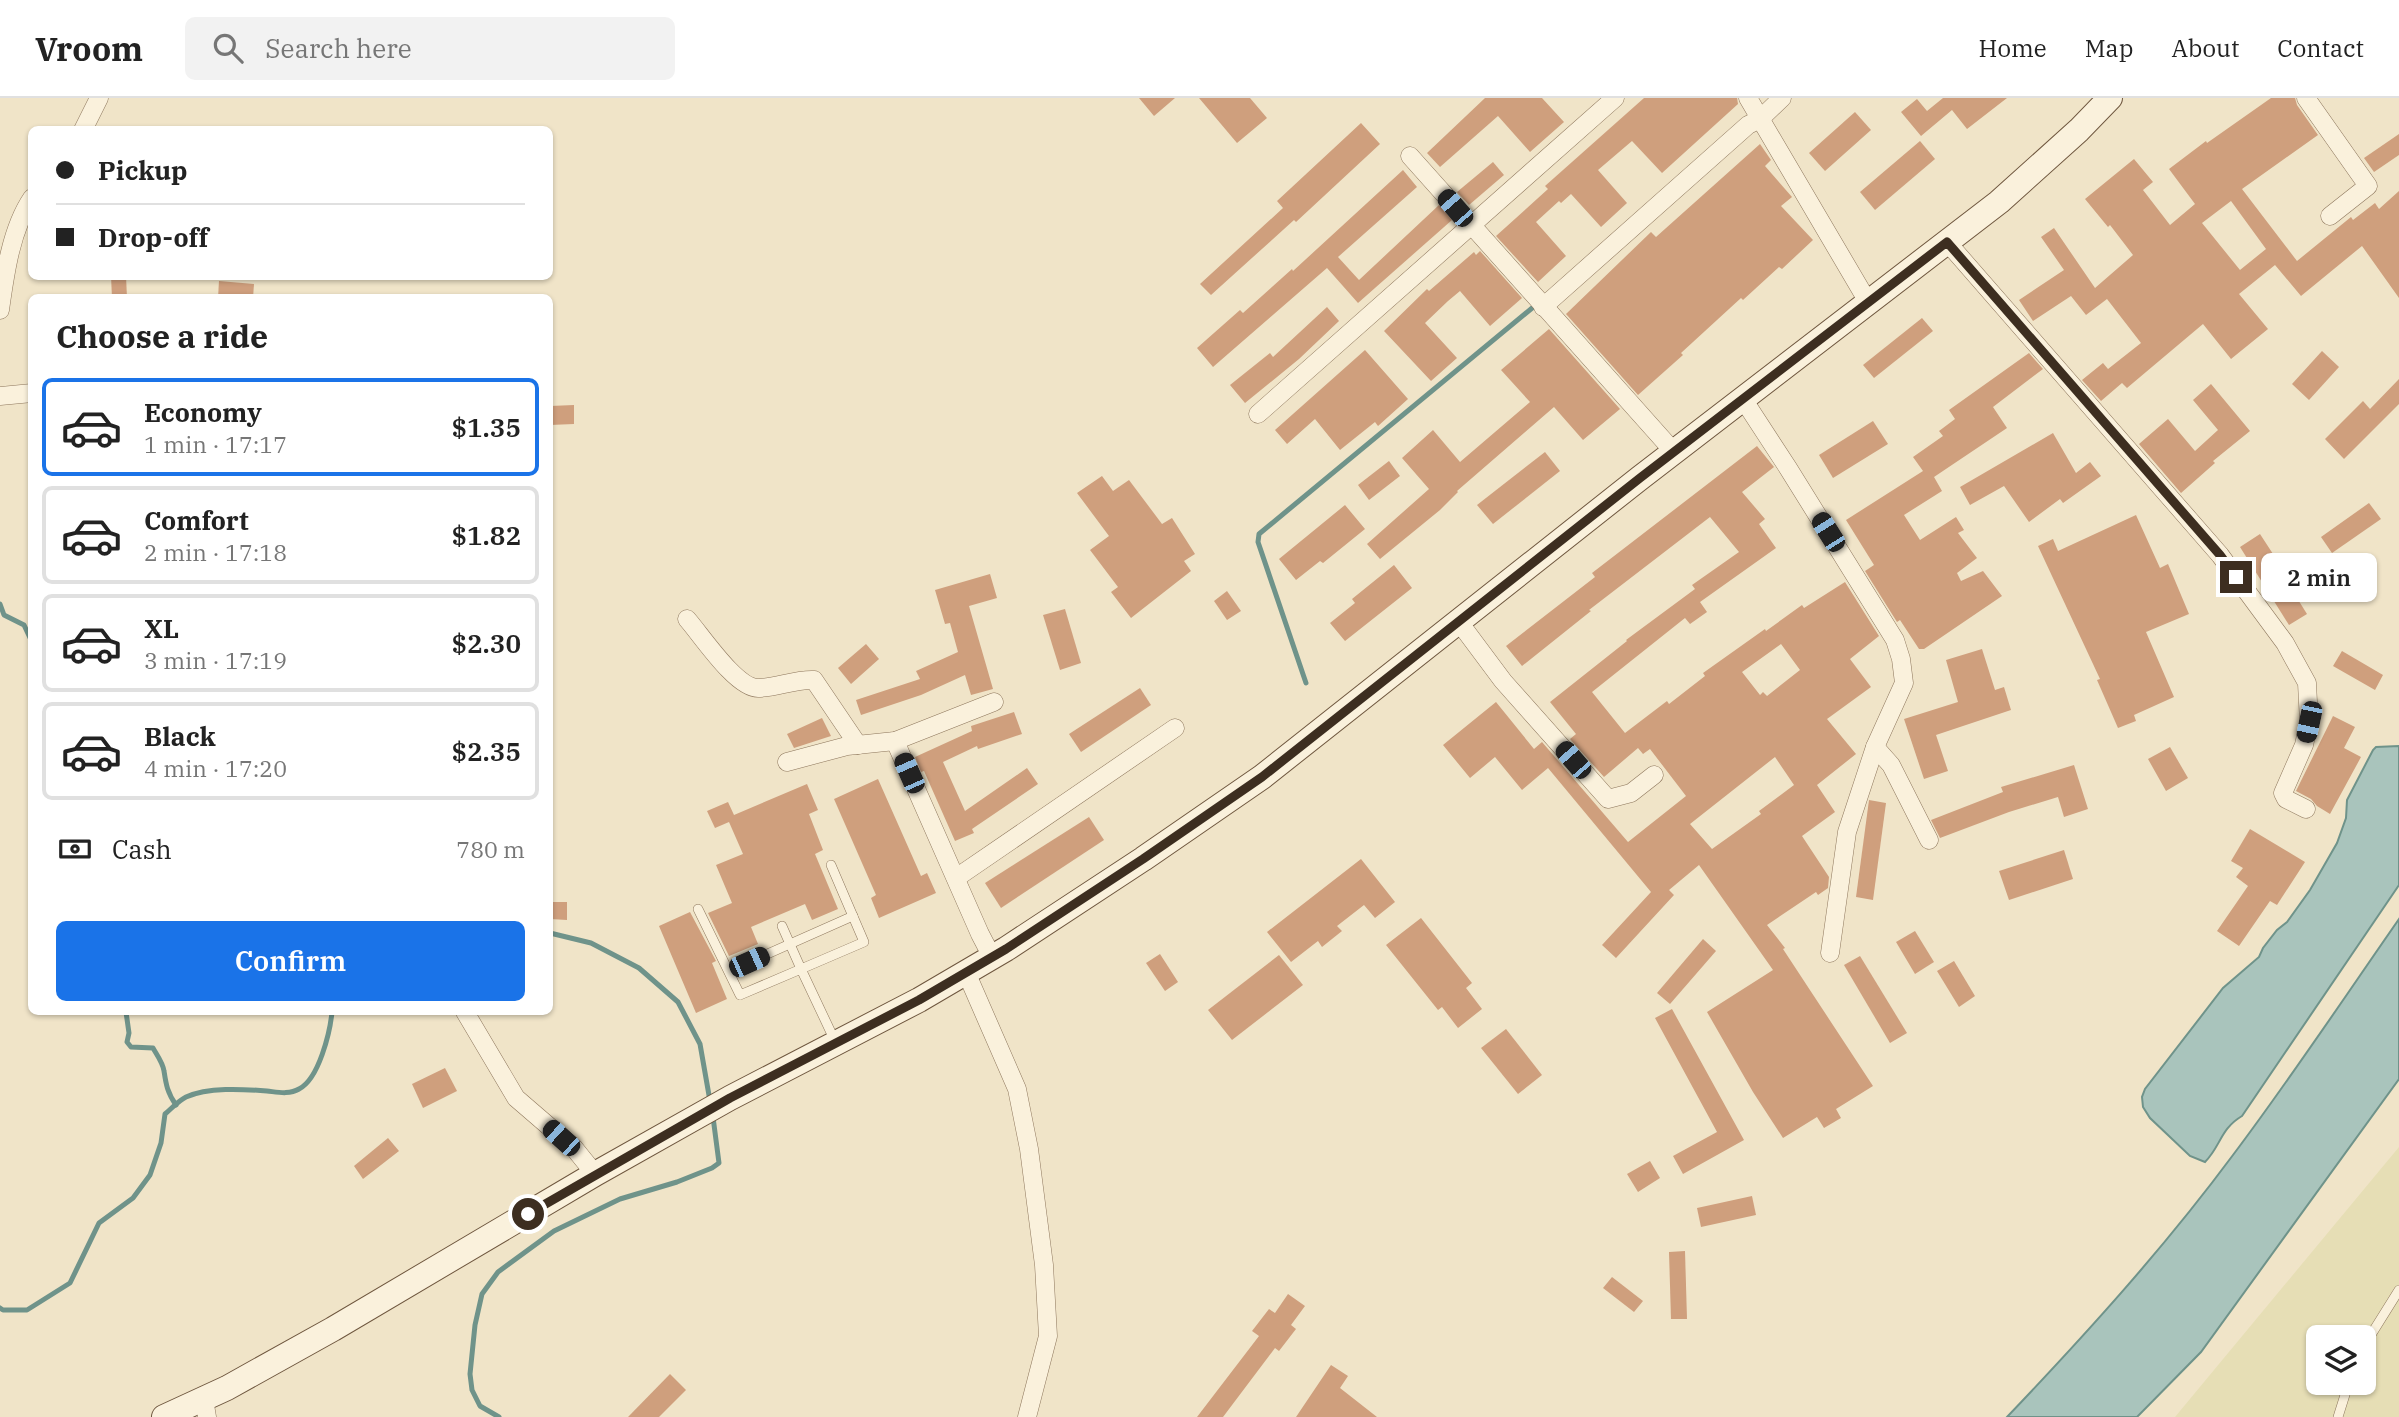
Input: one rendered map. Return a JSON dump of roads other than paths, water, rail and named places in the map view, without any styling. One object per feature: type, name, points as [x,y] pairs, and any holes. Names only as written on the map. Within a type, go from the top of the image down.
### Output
[{"type":"main road","points":[[164,1417],[205,1408],[595,1174],[730,1098],[919,1000],[1072,906],[1262,777],[1674,452],[1999,202],[2079,130],[2110,98]]},
{"type":"street","points":[[85,126],[99,98]]},
{"type":"street","points":[[1258,414],[1615,98]]},
{"type":"street","points":[[1748,98],[1868,302]]},
{"type":"street","points":[[1543,307],[1782,98]]},
{"type":"street","points":[[2306,98],[2368,186],[2330,216]]},
{"type":"street","points":[[1410,156],[1674,452]]},
{"type":"street","points":[[0,310],[15,236],[28,203]]},
{"type":"street","points":[[1947,242],[2220,555],[2285,643],[2307,683],[2309,722],[2304,745],[2283,793],[2286,799],[2306,809]]},
{"type":"street","points":[[0,396],[28,393]]},
{"type":"street","points":[[1743,399],[1895,640],[1901,659],[1903,683],[1875,747],[1847,832],[1830,953]]},
{"type":"street","points":[[687,620],[716,654],[750,687],[761,688],[814,680],[858,745]]},
{"type":"street","points":[[1459,621],[1503,681],[1608,799],[1631,793],[1654,775]]},
{"type":"street","points":[[786,762],[858,745],[895,741],[994,702]]},
{"type":"street","points":[[956,878],[1175,728]]},
{"type":"street","points":[[895,741],[992,957]]},
{"type":"street","points":[[1875,747],[1891,765],[1929,840]]},
{"type":"street","points":[[966,972],[1017,1089],[1029,1149],[1044,1265],[1048,1336],[1027,1417]]},
{"type":"street","points":[[467,1015],[516,1098],[574,1148],[595,1174]]},
{"type":"lane","points":[[698,909],[740,995],[864,942],[831,865]]},
{"type":"lane","points":[[729,971],[853,916]]},
{"type":"lane","points":[[782,926],[836,1043]]},
{"type":"lane","points":[[2376,1327],[2399,1290]]},
{"type":"lane","points":[[2338,1417],[2345,1395]]},
{"type":"water","points":[[2399,746],[2399,885],[2242,1116],[2229,1126],[2205,1162],[2190,1156],[2150,1118],[2143,1107],[2145,1089],[2223,988],[2259,957],[2263,948],[2287,922],[2310,890],[2337,843],[2346,818],[2347,800],[2373,750],[2376,747]]},
{"type":"water","points":[[2399,919],[2399,1079],[2201,1352],[2137,1417],[2007,1417],[2124,1289],[2207,1190],[2276,1097]]},
{"type":"waterway","points":[[1306,683],[1258,542],[1259,534],[1537,304]]},
{"type":"waterway","points":[[0,604],[4,615],[24,625],[28,634]]},
{"type":"waterway","points":[[553,934],[591,943],[639,968],[678,1002],[700,1044],[710,1101]]},
{"type":"waterway","points":[[126,1015],[129,1033],[127,1042],[131,1047],[153,1048],[176,1105]]},
{"type":"waterway","points":[[0,1308],[27,1310],[70,1283],[99,1223],[133,1198],[150,1175],[161,1143],[165,1114],[186,1097],[215,1090],[283,1093],[299,1089],[306,1084],[318,1066],[332,1015]]},
{"type":"waterway","points":[[499,1417],[480,1406],[472,1390],[470,1374],[475,1325],[482,1294],[498,1272],[554,1231],[620,1199],[677,1182],[719,1163],[713,1117]]}]
